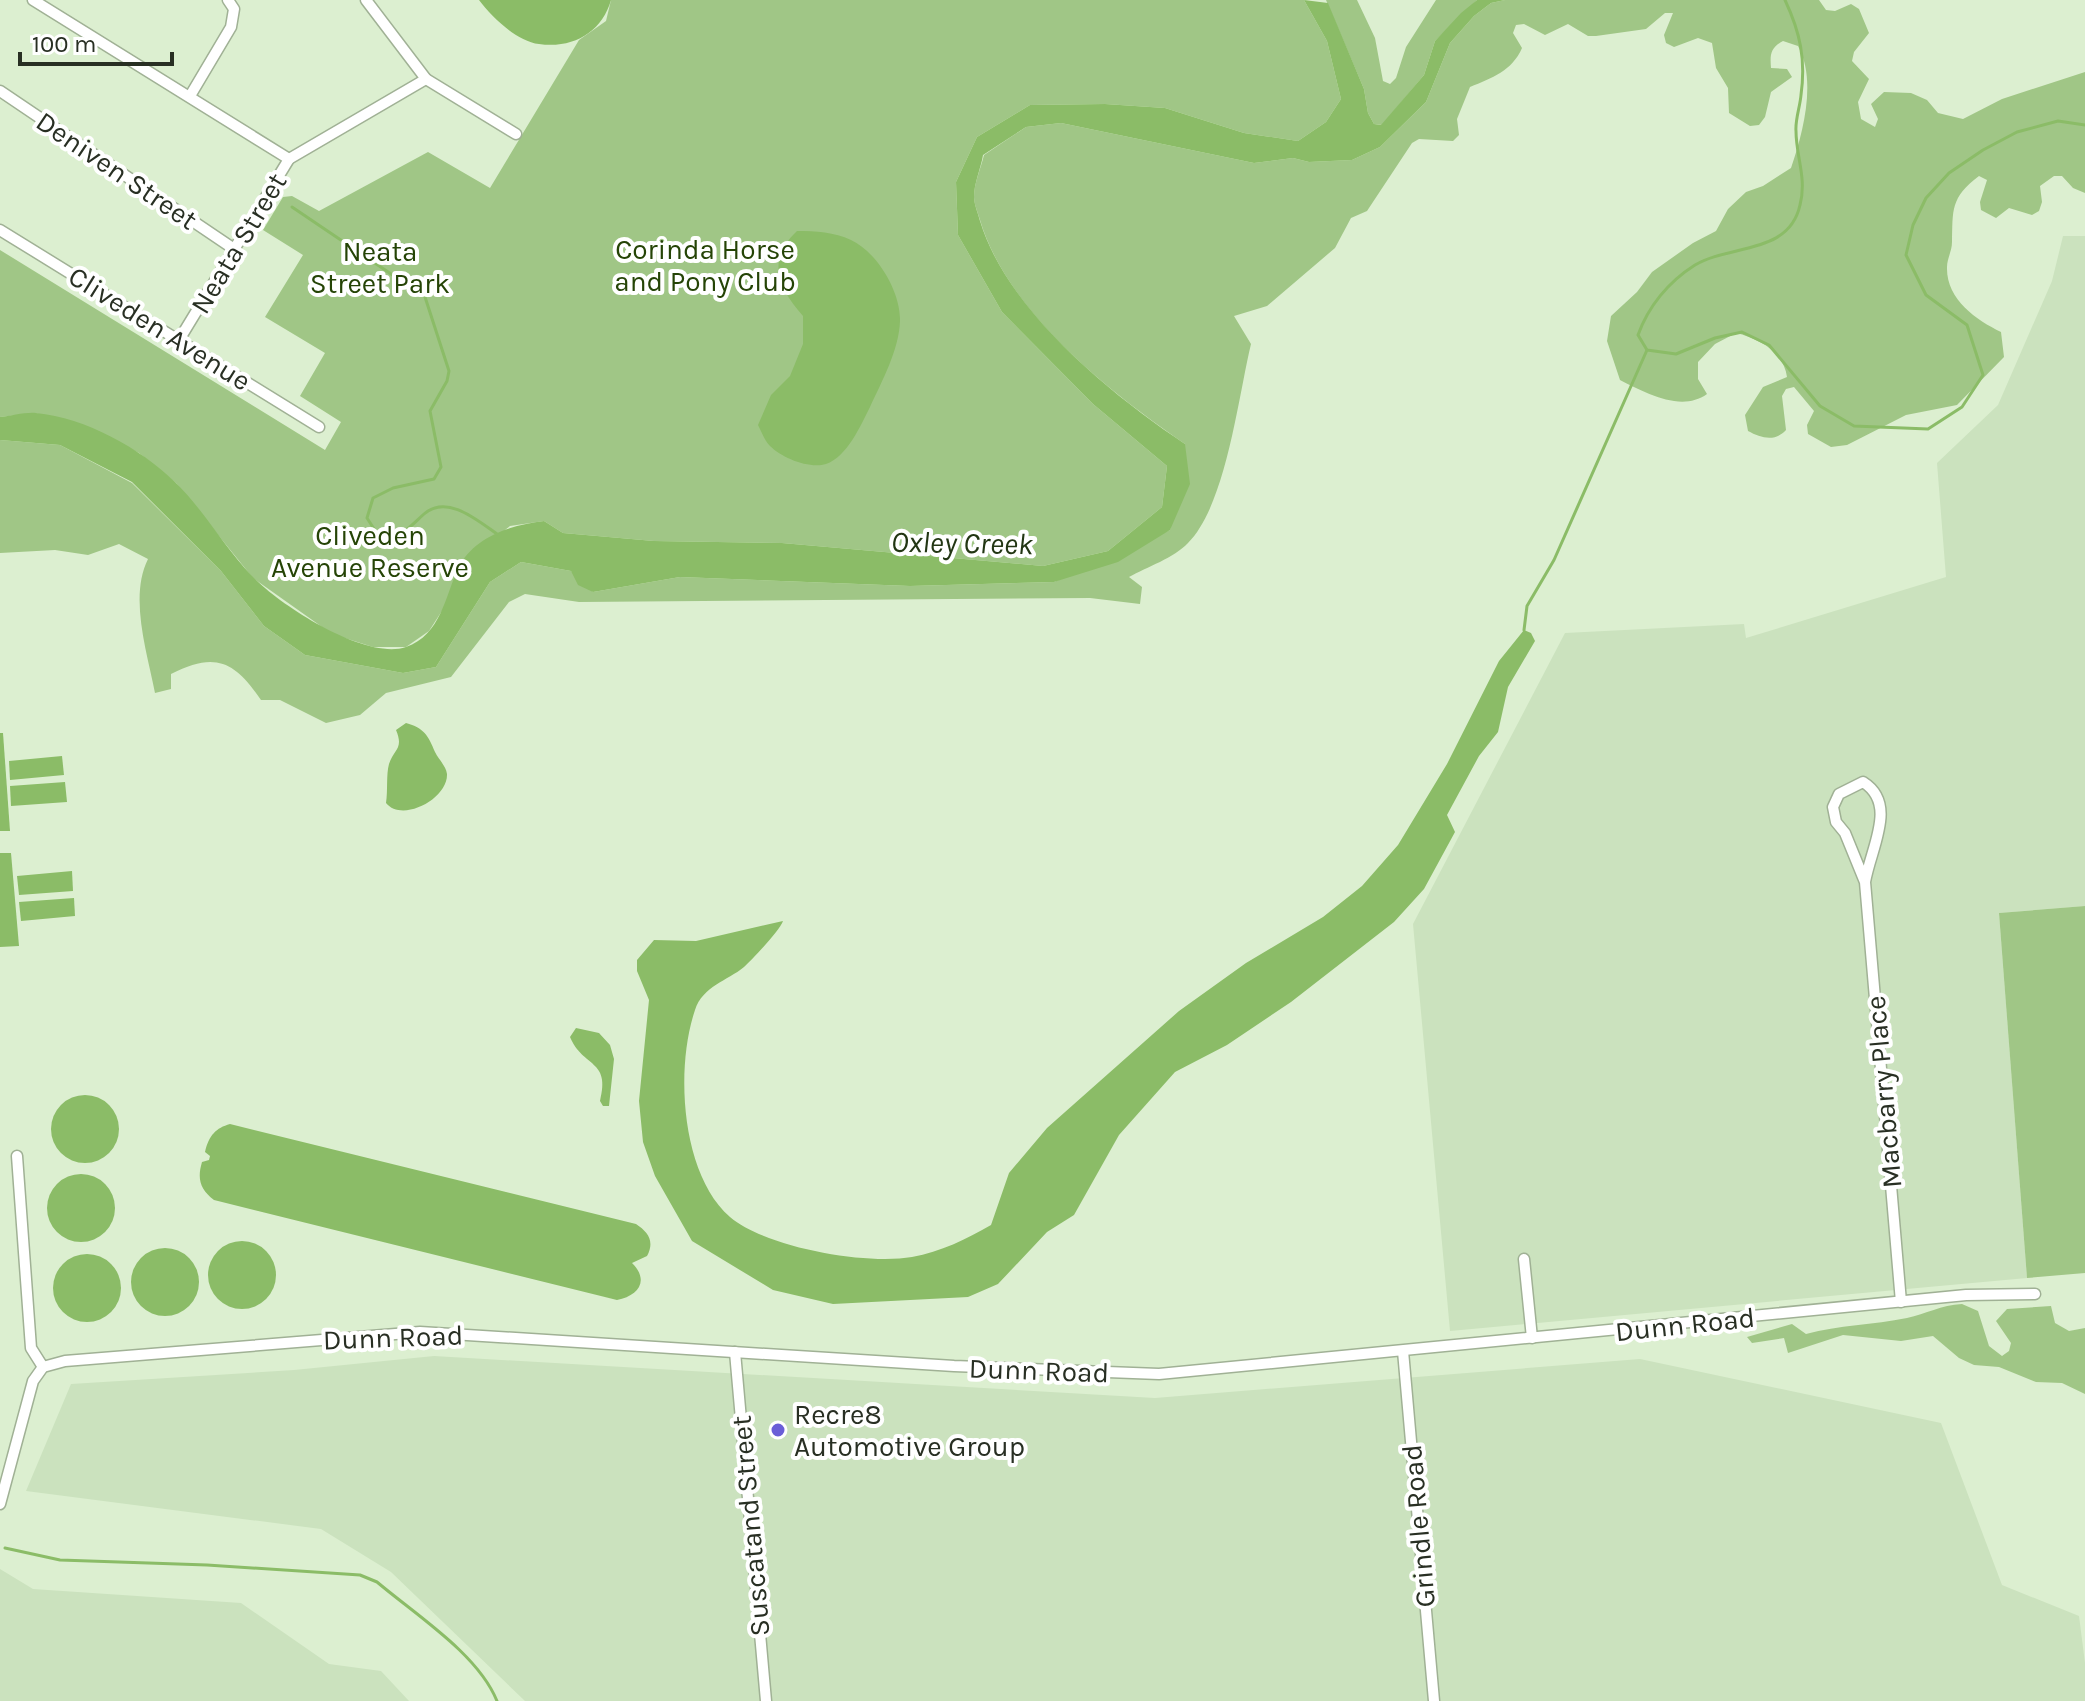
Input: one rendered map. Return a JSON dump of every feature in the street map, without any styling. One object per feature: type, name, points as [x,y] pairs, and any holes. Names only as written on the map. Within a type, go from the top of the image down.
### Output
[{"type":"street","points":[[33,0],[289,159]]},
{"type":"street","points":[[190,96],[231,27],[234,9],[228,0]]},
{"type":"street","points":[[366,0],[426,79],[516,134]]},
{"type":"street","name":"Neata Street","points":[[179,340],[289,159],[426,79]]},
{"type":"street","name":"Deniven Street","points":[[0,91],[234,249]]},
{"type":"street","name":"Cliveden Avenue","points":[[0,230],[319,427]]},
{"type":"street","name":"Macbarry Place","points":[[1865,882],[1882,818],[1882,803],[1875,789],[1863,782],[1849,786],[1839,794],[1833,807],[1836,822],[1851,845],[1865,882],[1901,1302]]},
{"type":"street","points":[[0,1504],[31,1386],[43,1367],[31,1348],[17,1156]]},
{"type":"street","points":[[1524,1259],[1532,1338]]},
{"type":"street","name":"Dunn Road","points":[[43,1367],[65,1361],[391,1333],[476,1334],[954,1366],[1159,1374],[1966,1295],[2035,1294]]},
{"type":"street","name":"Grindle Road","points":[[1403,1351],[1434,1701]]},
{"type":"street","name":"Suscatand Street","points":[[735,1352],[766,1701]]},
{"type":"shaded area","points":[[479,0],[611,0],[601,21],[584,36],[551,45],[530,42],[513,33]]},
{"type":"shaded area","name":"Oxley Creek","points":[[1304,0],[1328,3],[1364,89],[1368,113],[1374,124],[1381,125],[1424,75],[1435,41],[1461,13],[1477,0],[1505,0],[1491,3],[1474,16],[1450,43],[1426,102],[1380,147],[1352,160],[1309,162],[1293,158],[1254,163],[1061,123],[1026,127],[983,155],[975,186],[975,203],[993,254],[1013,286],[1064,347],[1094,375],[1185,444],[1190,484],[1170,530],[1118,562],[1054,582],[910,586],[680,577],[593,592],[578,585],[571,571],[521,562],[490,582],[436,667],[403,673],[305,655],[264,626],[221,571],[132,482],[60,445],[0,440],[0,417],[32,413],[74,421],[111,437],[146,458],[175,482],[242,565],[282,601],[324,628],[369,646],[389,649],[406,647],[427,634],[440,614],[458,569],[473,548],[507,529],[544,521],[563,533],[654,541],[782,543],[1043,566],[1108,551],[1162,507],[1167,466],[1093,404],[1002,312],[958,235],[956,182],[977,137],[1030,105],[1105,104],[1165,108],[1244,133],[1298,141],[1326,122],[1341,99],[1327,41]]},
{"type":"shaded area","points":[[797,231],[845,237],[861,246],[886,274],[899,310],[899,332],[893,354],[862,423],[840,455],[819,465],[804,464],[781,455],[768,444],[758,425],[771,395],[790,376],[803,344],[803,316],[787,295],[779,274],[781,253]]},
{"type":"shaded area","points":[[2063,236],[2085,236],[2085,906],[1999,913],[2027,1278],[1450,1331],[1413,924],[1565,633],[1744,624],[1746,638],[1946,577],[1937,463],[1998,405],[2052,281]]},
{"type":"shaded area","points":[[1524,630],[1531,633],[1535,641],[1508,687],[1498,732],[1479,756],[1447,815],[1455,832],[1424,889],[1394,922],[1291,1002],[1227,1045],[1175,1072],[1119,1135],[1074,1215],[1047,1232],[998,1284],[968,1297],[833,1304],[773,1290],[692,1241],[655,1176],[643,1142],[639,1101],[649,1000],[637,971],[637,960],[654,940],[696,941],[783,921],[744,967],[704,995],[695,1010],[689,1034],[684,1090],[692,1148],[701,1175],[730,1217],[768,1237],[818,1252],[844,1256],[892,1259],[923,1255],[943,1248],[991,1225],[1009,1173],[1047,1128],[1179,1011],[1246,963],[1323,917],[1362,886],[1398,845],[1447,764],[1499,661]]},
{"type":"shaded area","points":[[406,723],[425,733],[447,774],[440,792],[432,799],[413,809],[402,810],[393,809],[386,803],[389,764],[399,745],[396,730]]},
{"type":"shaded area","points":[[0,733],[3,733],[10,831],[0,831]]},
{"type":"shaded area","points":[[62,756],[64,775],[10,780],[9,761]]},
{"type":"shaded area","points":[[65,782],[67,802],[11,806],[10,786]]},
{"type":"shaded area","points":[[0,853],[11,853],[19,946],[0,947]]},
{"type":"shaded area","points":[[72,871],[73,891],[19,895],[17,876]]},
{"type":"shaded area","points":[[74,898],[75,916],[21,921],[19,902]]},
{"type":"shaded area","points":[[576,1028],[599,1033],[610,1045],[614,1059],[609,1106],[603,1106],[600,1101],[602,1078],[599,1070],[575,1047],[570,1037]]},
{"type":"shaded area","points":[[85,1095],[109,1105],[119,1129],[109,1153],[85,1163],[61,1153],[51,1129],[61,1105]]},
{"type":"shaded area","points":[[230,1124],[636,1224],[650,1241],[647,1256],[632,1263],[641,1282],[631,1295],[617,1300],[214,1200],[201,1183],[202,1162],[209,1160],[210,1156],[205,1152],[211,1137]]},
{"type":"shaded area","points":[[81,1174],[105,1184],[115,1208],[105,1232],[81,1242],[57,1232],[47,1208],[57,1184]]},
{"type":"shaded area","points":[[242,1241],[266,1251],[276,1275],[266,1299],[242,1309],[218,1299],[208,1275],[218,1251]]},
{"type":"shaded area","points":[[165,1248],[189,1258],[199,1282],[189,1306],[165,1316],[141,1306],[131,1282],[141,1258]]},
{"type":"shaded area","points":[[87,1254],[111,1264],[121,1288],[111,1312],[87,1322],[63,1312],[53,1288],[63,1264]]},
{"type":"shaded area","points":[[434,1356],[1155,1398],[1640,1359],[1941,1423],[2002,1585],[2079,1616],[2085,1663],[2085,1701],[525,1701],[391,1572],[321,1529],[26,1491],[71,1384],[294,1370]]},
{"type":"shaded area","points":[[0,1569],[33,1589],[241,1603],[329,1664],[381,1671],[409,1701],[0,1701]]},
{"type":"green space","points":[[611,0],[1304,0],[1327,41],[1341,99],[1326,122],[1298,141],[1244,133],[1165,108],[1105,104],[1030,105],[977,137],[956,182],[958,235],[1002,312],[1093,404],[1167,466],[1162,507],[1108,551],[1043,566],[782,543],[654,541],[563,533],[544,521],[510,526],[459,567],[447,603],[429,631],[406,647],[373,647],[332,634],[253,578],[176,483],[139,453],[84,426],[35,413],[0,417],[0,250],[325,450],[341,422],[300,396],[325,353],[265,317],[303,255],[263,230],[283,197],[292,196],[319,211],[428,152],[490,188],[579,40],[606,21]]},
{"type":"green space","points":[[1326,0],[1357,0],[1375,38],[1383,81],[1390,84],[1396,78],[1406,47],[1436,0],[1477,0],[1435,41],[1424,75],[1382,125],[1374,124],[1368,113],[1364,89]]},
{"type":"green space","points":[[1505,0],[1819,0],[1826,10],[1835,11],[1851,4],[1859,9],[1869,33],[1854,52],[1852,61],[1869,79],[1858,102],[1861,119],[1875,127],[1878,119],[1871,104],[1884,92],[1911,93],[1927,100],[1938,113],[1963,119],[2002,99],[2085,72],[2085,193],[2073,188],[2062,176],[2054,176],[2040,186],[2042,202],[2039,211],[2032,215],[2009,208],[1996,218],[1981,210],[1980,202],[1987,180],[1979,176],[1963,191],[1955,205],[1948,278],[1964,307],[2001,332],[2004,357],[1957,405],[1906,415],[1847,445],[1831,447],[1808,434],[1807,425],[1814,411],[1794,387],[1786,389],[1782,396],[1786,430],[1782,434],[1768,438],[1748,431],[1745,415],[1763,387],[1787,377],[1775,353],[1744,335],[1736,333],[1715,344],[1698,362],[1698,379],[1707,394],[1697,399],[1686,402],[1663,399],[1620,380],[1607,341],[1611,316],[1637,292],[1652,272],[1716,231],[1728,209],[1746,192],[1763,186],[1791,168],[1806,107],[1807,74],[1804,60],[1798,46],[1783,41],[1773,49],[1771,68],[1787,69],[1792,77],[1771,92],[1765,117],[1759,125],[1750,126],[1729,113],[1728,88],[1716,68],[1712,43],[1698,38],[1674,47],[1666,43],[1664,35],[1673,13],[1665,13],[1646,29],[1596,36],[1588,36],[1568,24],[1545,35],[1524,24],[1516,25],[1513,33],[1522,48],[1513,63],[1493,77],[1470,87],[1457,119],[1459,135],[1453,141],[1419,139],[1412,143],[1367,211],[1351,218],[1335,248],[1267,306],[1234,316],[1251,344],[1221,478],[1201,526],[1188,543],[1168,558],[1129,577],[1142,587],[1140,604],[1090,598],[579,602],[525,594],[509,602],[451,677],[386,693],[360,715],[326,723],[280,700],[261,700],[233,669],[212,662],[200,663],[171,674],[171,689],[155,693],[140,607],[140,590],[148,559],[119,544],[88,555],[55,550],[0,553],[0,440],[60,445],[132,483],[221,571],[264,626],[305,655],[403,673],[436,667],[490,582],[521,562],[571,571],[593,592],[680,577],[910,586],[1054,582],[1170,530],[1185,444],[1124,400],[1064,347],[1013,287],[994,254],[975,203],[975,186],[984,155],[1026,127],[1061,123],[1254,163],[1293,158],[1309,162],[1352,160],[1380,147],[1426,102],[1450,43],[1474,16],[1491,3]]},
{"type":"green space","points":[[2085,906],[2085,1273],[2027,1278],[1999,913]]},
{"type":"green space","points":[[1962,1304],[1978,1311],[1989,1346],[2002,1356],[2009,1351],[2011,1343],[1996,1321],[2007,1309],[2051,1306],[2055,1323],[2069,1331],[2085,1328],[2085,1394],[2062,1383],[2036,1382],[1999,1367],[1974,1365],[1959,1358],[1933,1336],[1901,1341],[1843,1335],[1788,1353],[1784,1338],[1752,1343],[1747,1337],[1792,1324],[1806,1334],[1907,1318]]},
{"type":"waterway","points":[[1785,0],[1795,23],[1803,69],[1796,127],[1802,195],[1794,221],[1784,233],[1771,240],[1709,258],[1676,279],[1653,305],[1642,325],[1638,335],[1647,350],[1676,354],[1715,338],[1742,332],[1769,345],[1820,406],[1854,426],[1928,429],[1962,407],[1983,375],[1967,325],[1926,295],[1906,255],[1913,225],[1926,198],[1949,173],[2017,132],[2058,121],[2085,125]]},
{"type":"waterway","points":[[292,207],[397,278]]},
{"type":"waterway","points":[[406,283],[420,289],[425,297],[449,371],[447,381],[430,411],[441,467],[434,479],[393,488],[373,498],[367,518],[376,532],[395,538],[433,509],[452,508],[471,516],[497,534]]},
{"type":"waterway","points":[[1524,630],[1527,606],[1554,560],[1647,350]]},
{"type":"waterway","points":[[5,1548],[60,1560],[360,1575],[377,1582],[461,1651],[476,1667],[497,1701]]},
{"type":"place","name":"Recre8 Automotive Group","points":[[778,1430]]},
{"type":"park label","name":"Corinda Horse and Pony Club","points":[[705,265]]},
{"type":"park label","name":"Neata Street Park","points":[[380,267]]},
{"type":"park label","name":"Cliveden Avenue Reserve","points":[[370,551]]}]
